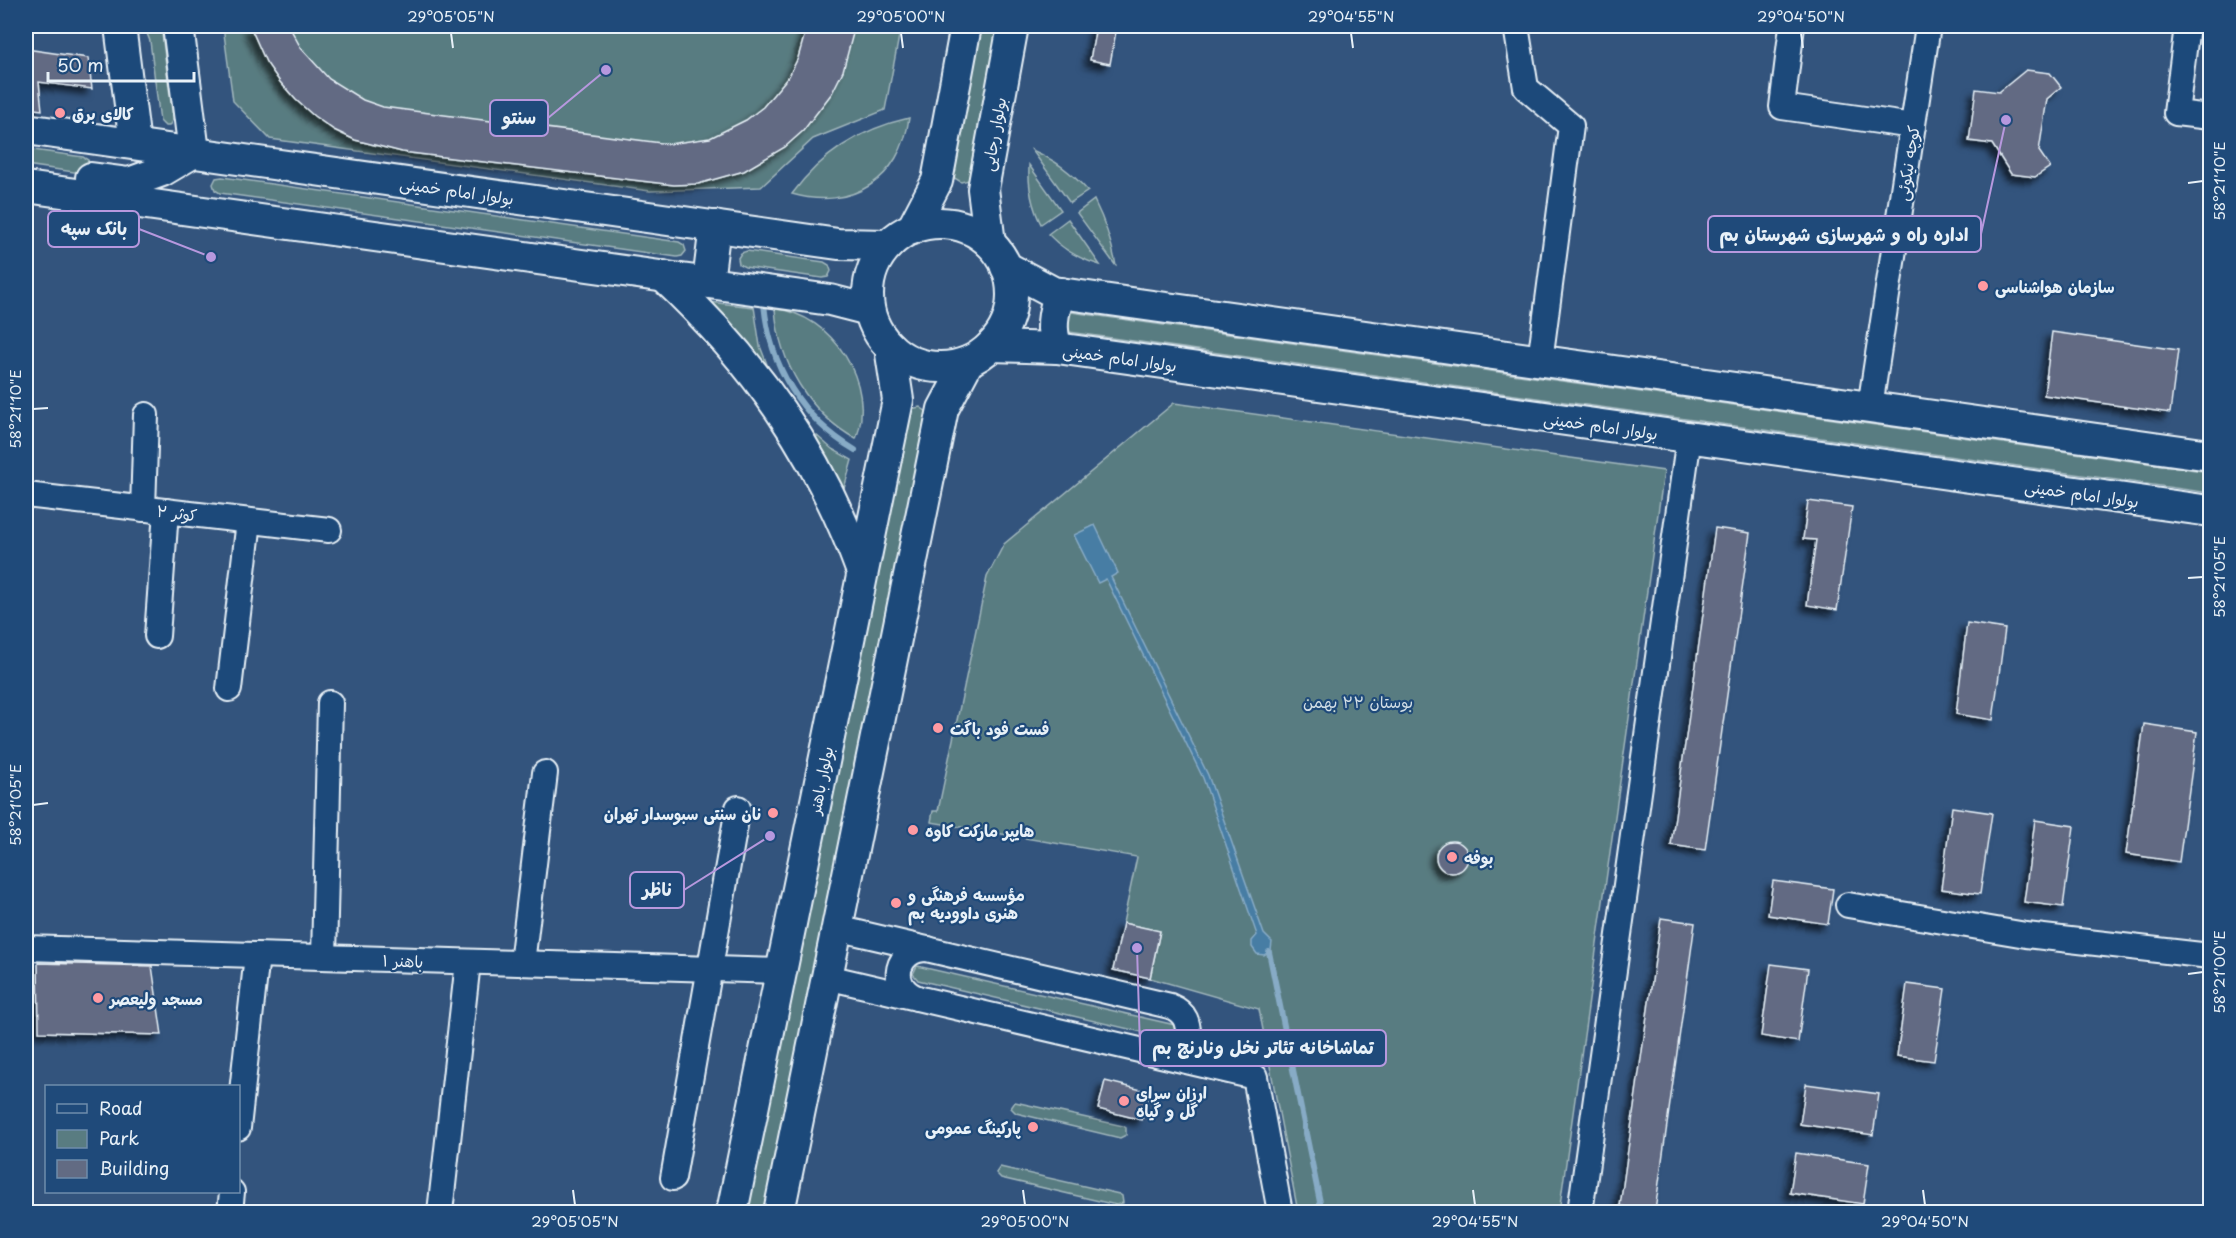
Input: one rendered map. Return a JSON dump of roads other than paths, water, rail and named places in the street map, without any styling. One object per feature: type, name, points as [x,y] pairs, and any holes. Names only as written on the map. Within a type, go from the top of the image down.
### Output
[{"type":"main road","points":[[120,26],[135,144],[205,213]]},
{"type":"main road","points":[[26,170],[129,183],[162,171],[194,152],[178,26]]},
{"type":"main road","points":[[966,26],[938,181],[900,237],[876,262],[869,282],[869,310],[880,336],[901,356],[927,366],[941,368],[980,354]]},
{"type":"main road","name":"بولوار رجایی","points":[[998,255],[983,189],[1013,26]]},
{"type":"main road","name":"بولوار امام خمینی","points":[[26,129],[838,244],[900,237]]},
{"type":"main road","points":[[97,139],[121,167],[129,183]]},
{"type":"main road","points":[[26,187],[708,282],[830,300],[869,310]]},
{"type":"main road","points":[[900,237],[939,223],[953,224],[979,234],[998,255],[1053,292],[2211,455]]},
{"type":"main road","points":[[708,282],[715,226]]},
{"type":"main road","points":[[779,1212],[943,409],[980,354],[1007,322],[1011,308],[1012,294],[998,255]]},
{"type":"main road","points":[[663,276],[720,332],[770,394],[793,428],[832,498],[862,572]]},
{"type":"main road","points":[[1057,348],[1052,322],[1061,293]]},
{"type":"main road","name":"بولوار باهنر","points":[[732,1212],[898,400],[890,347]]},
{"type":"main road","name":"بولوار امام خمینی","points":[[980,354],[1057,348],[2211,511]]},
{"type":"street","points":[[1516,26],[1526,88],[1571,126],[1540,361]]},
{"type":"street","points":[[1792,26],[1782,107],[1913,126]]},
{"type":"street","name":"کوچه نیکوئی","points":[[1870,407],[1928,26]]},
{"type":"street","points":[[2187,26],[2176,113],[2211,117]]},
{"type":"street","points":[[146,415],[155,510],[158,636]]},
{"type":"street","points":[[1580,1212],[1689,437]]},
{"type":"street","name":"کوثر ۲","points":[[26,495],[329,530]]},
{"type":"street","points":[[229,689],[249,521]]},
{"type":"street","points":[[324,957],[330,703]]},
{"type":"street","points":[[522,963],[545,773]]},
{"type":"street","points":[[673,1178],[738,808]]},
{"type":"street","points":[[1848,905],[2026,935],[2211,956]]},
{"type":"street","points":[[837,928],[1170,1006],[1183,1014],[1189,1028],[1188,1036],[1186,1043],[1174,1053],[1159,1054]]},
{"type":"street","name":"باهنر ۱","points":[[26,948],[781,971]]},
{"type":"street","points":[[917,998],[904,990],[900,983],[899,968],[907,955],[921,949],[928,949]]},
{"type":"street","points":[[240,1110],[257,955]]},
{"type":"street","points":[[440,1212],[468,962]]},
{"type":"street","points":[[827,976],[1255,1077],[1280,1212]]},
{"type":"street","points":[[1188,1036],[1190,1051],[1194,1058],[1207,1065]]},
{"type":"street","points":[[230,1212],[232,1193]]},
{"type":"water","points":[[1095,525],[1118,573],[1111,577],[1208,775],[1264,934],[1272,942],[1271,950],[1264,955],[1257,954],[1252,947],[1252,941],[1257,935],[1203,778],[1106,579],[1098,583],[1074,535]]},
{"type":"waterway","points":[[764,304],[773,349],[792,389],[819,423],[855,450]]},
{"type":"waterway","points":[[1269,952],[1322,1212]]},
{"type":"place","name":"سنتو","points":[[606,70]]},
{"type":"place","name":"کالای برق","points":[[60,113]]},
{"type":"place","name":"اداره راه و شهرسازی شهرستان بم","points":[[2006,120]]},
{"type":"place","name":"بانک سپه","points":[[211,257]]},
{"type":"place","name":"سازمان هواشناسی","points":[[1983,286]]},
{"type":"place","name":"فست فود باگت","points":[[938,728]]},
{"type":"place","name":"نان سنتی سبوسدار تهران","points":[[773,813]]},
{"type":"place","name":"هایپر مارکت کاوه","points":[[913,830]]},
{"type":"place","name":"ناظر","points":[[770,836]]},
{"type":"place","name":"بوفه","points":[[1452,857]]},
{"type":"place","name":"مؤسسه فرهنگی و هنری داوودیه بم","points":[[896,903]]},
{"type":"place","name":"تماشاخانه تئاتر نخل ونارنج بم","points":[[1137,948]]},
{"type":"place","name":"مسجد ولیعصر","points":[[98,998]]},
{"type":"place","name":"ارزان سرای گل و گیاه","points":[[1124,1101]]},
{"type":"place","name":"پارکینگ عمومی","points":[[1033,1127]]},
{"type":"park label","name":"بوستان ۲۲ بهمن","points":[[1358,701]]}]
